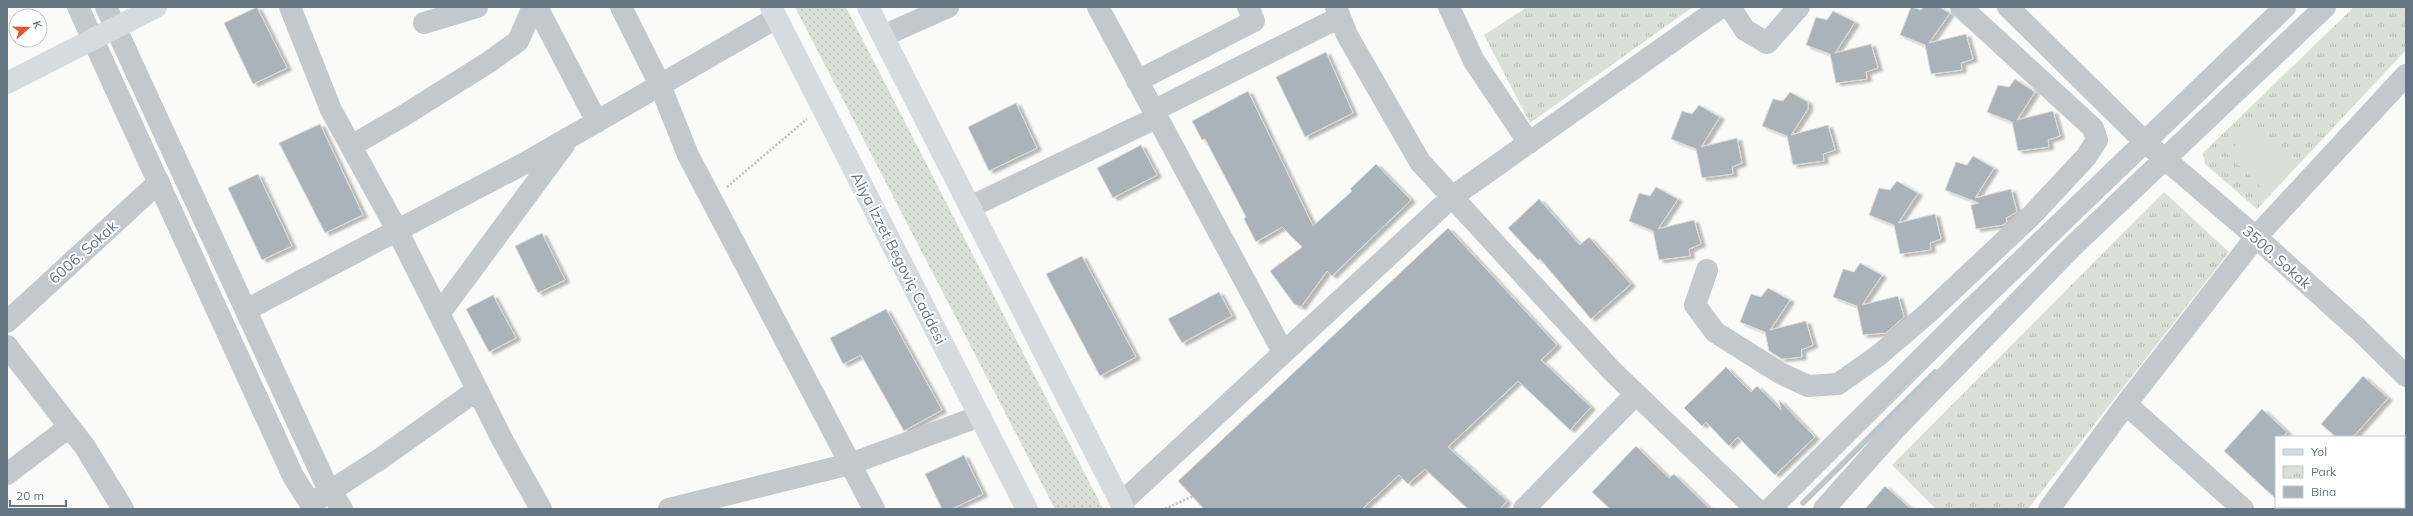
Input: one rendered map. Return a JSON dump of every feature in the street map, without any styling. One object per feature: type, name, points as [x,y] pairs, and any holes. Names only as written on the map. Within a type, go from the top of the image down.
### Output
[{"type":"main road","points":[[7,83],[156,7]]},
{"type":"main road","points":[[868,7],[1122,506]]},
{"type":"main road","name":"Aliya İzzet Begoviç Caddesi","points":[[773,12],[1027,509]]},
{"type":"street","points":[[78,7],[94,38],[290,469],[309,507],[336,500],[380,459],[477,390]]},
{"type":"street","points":[[106,7],[324,480],[336,500]]},
{"type":"street","points":[[290,7],[331,110],[396,230],[477,390],[541,509]]},
{"type":"street","points":[[424,23],[477,7]]},
{"type":"street","points":[[351,146],[410,112],[518,41],[533,7]]},
{"type":"street","points":[[538,7],[597,122]]},
{"type":"street","points":[[622,7],[660,85],[688,155],[874,509]]},
{"type":"street","points":[[883,36],[948,7]]},
{"type":"street","points":[[1098,7],[1283,352]]},
{"type":"street","points":[[1137,81],[1254,21],[1248,7]]},
{"type":"street","points":[[1449,7],[1474,61],[1529,143]]},
{"type":"street","points":[[1122,506],[1283,352],[1452,197],[1721,7]]},
{"type":"street","points":[[1730,7],[1746,30],[1767,43],[1799,7]]},
{"type":"street","points":[[1707,270],[1695,305],[1715,332],[1780,373],[1808,386],[1838,384],[1879,355],[1929,312],[2032,215],[2086,157],[2097,140],[2093,128],[1961,7]]},
{"type":"street","name":"3500. Sokak","points":[[2008,7],[2145,142],[2256,237],[2359,330],[2406,376]]},
{"type":"street","points":[[1770,509],[1970,310],[2285,7]]},
{"type":"street","points":[[1824,509],[1896,428],[2051,269],[2325,7]]},
{"type":"street","points":[[246,310],[396,230],[525,164],[660,85],[773,12]]},
{"type":"street","points":[[970,207],[1155,114],[1338,12],[1347,35],[1420,162],[1612,371],[1756,509]]},
{"type":"street","points":[[2049,509],[2126,404],[2256,237],[2406,75]]},
{"type":"street","points":[[439,314],[569,138]]},
{"type":"street","name":"6006. Sokak","points":[[7,322],[160,182]]},
{"type":"street","points":[[7,346],[85,447],[123,509]]},
{"type":"street","points":[[1524,509],[1636,394]]},
{"type":"street","points":[[2126,404],[2243,509]]},
{"type":"street","points":[[669,509],[850,464],[980,416]]},
{"type":"street","points":[[7,474],[69,426]]},
{"type":"path","points":[[712,200],[821,106]]},
{"type":"path","points":[[1165,509],[1193,496]]},
{"type":"green space","points":[[795,7],[846,7],[1103,509],[1055,509]]},
{"type":"green space","points":[[1527,7],[1693,7],[1530,123],[1484,35]]},
{"type":"green space","points":[[2354,7],[2403,7],[2406,10],[2406,50],[2257,209],[2205,164],[2203,153]]},
{"type":"green space","points":[[2251,128],[2290,164],[2265,191],[2227,154]]},
{"type":"green space","points":[[2164,192],[2229,252],[2028,509],[1936,509],[1892,465]]},
{"type":"building","points":[[257,7],[287,68],[253,84],[224,23]]},
{"type":"building","points":[[1911,7],[1921,10],[1924,7],[1939,7],[1950,13],[1929,43],[1966,34],[1973,59],[1961,63],[1962,70],[1931,74],[1925,45],[1900,35]]},
{"type":"building","points":[[1833,11],[1855,22],[1835,53],[1871,44],[1878,68],[1866,72],[1867,79],[1836,83],[1830,54],[1806,45],[1816,17],[1827,20]]},
{"type":"building","points":[[1326,52],[1353,113],[1305,137],[1276,77]]},
{"type":"building","points":[[2015,79],[2035,92],[2017,120],[2053,111],[2060,136],[2048,140],[2049,147],[2018,151],[2012,122],[1987,112],[1998,85],[2009,87]]},
{"type":"building","points":[[1248,91],[1313,226],[1352,191],[1350,189],[1376,164],[1411,200],[1332,276],[1327,271],[1301,307],[1294,304],[1270,271],[1302,247],[1282,227],[1256,242],[1244,219],[1246,217],[1205,139],[1202,140],[1192,121]]},
{"type":"building","points":[[1790,92],[1808,102],[1808,109],[1791,135],[1828,125],[1835,150],[1823,154],[1824,161],[1793,165],[1787,136],[1762,126],[1773,99],[1783,101]]},
{"type":"building","points":[[1016,103],[1037,148],[989,171],[968,127]]},
{"type":"building","points":[[1699,105],[1720,117],[1701,147],[1737,138],[1742,163],[1732,167],[1733,174],[1702,178],[1696,149],[1671,139],[1682,111],[1692,114]]},
{"type":"building","points":[[320,124],[363,215],[325,233],[279,143]]},
{"type":"building","points":[[1141,145],[1157,175],[1113,198],[1097,168]]},
{"type":"building","points":[[1973,156],[1994,168],[1975,198],[2011,189],[2017,212],[2006,218],[2007,222],[2003,225],[1976,229],[1971,205],[1979,203],[1945,190],[1956,162],[1967,165]]},
{"type":"building","points":[[258,174],[292,246],[262,260],[228,188]]},
{"type":"building","points":[[1897,181],[1918,193],[1898,223],[1935,214],[1941,239],[1930,243],[1931,250],[1900,254],[1894,225],[1869,215],[1879,188],[1890,190]]},
{"type":"building","points":[[1656,187],[1678,199],[1658,229],[1694,220],[1701,244],[1689,249],[1690,256],[1659,260],[1653,231],[1629,221],[1639,193],[1650,196]]},
{"type":"building","points":[[1539,199],[1580,245],[1589,237],[1631,284],[1591,319],[1540,259],[1538,260],[1508,228]]},
{"type":"building","points":[[1448,228],[1557,345],[1541,360],[1591,407],[1570,430],[1518,381],[1448,447],[1507,501],[1500,509],[1468,509],[1425,469],[1408,484],[1399,475],[1362,509],[1204,509],[1178,481]]},
{"type":"building","points":[[542,233],[565,280],[538,293],[515,246]]},
{"type":"building","points":[[1082,256],[1136,357],[1100,376],[1046,274]]},
{"type":"building","points":[[1860,263],[1882,275],[1862,305],[1898,296],[1904,317],[1886,333],[1863,335],[1857,306],[1833,297],[1843,269],[1854,272]]},
{"type":"building","points":[[1768,288],[1790,300],[1770,330],[1806,321],[1813,345],[1801,350],[1802,357],[1782,359],[1769,351],[1765,332],[1740,322],[1751,294],[1761,297]]},
{"type":"building","points":[[1219,292],[1232,316],[1182,343],[1168,319]]},
{"type":"building","points":[[493,295],[516,338],[489,352],[466,309]]},
{"type":"building","points":[[886,309],[942,410],[904,431],[861,355],[843,364],[830,338]]},
{"type":"building","points":[[1726,367],[1751,392],[1757,386],[1781,410],[1779,400],[1815,437],[1775,475],[1738,437],[1729,446],[1706,422],[1702,426],[1684,408]]},
{"type":"building","points":[[2363,376],[2388,398],[2354,436],[2335,436],[2321,424]]},
{"type":"building","points":[[2262,409],[2287,432],[2284,436],[2275,436],[2275,498],[2224,451]]},
{"type":"building","points":[[1636,446],[1669,478],[1674,474],[1710,509],[1610,509],[1592,492]]},
{"type":"building","points":[[964,455],[983,494],[952,509],[942,509],[925,474]]},
{"type":"building","points":[[1885,486],[1911,509],[1865,509]]},
{"type":"waterway","points":[[1803,503],[1935,372]]}]
